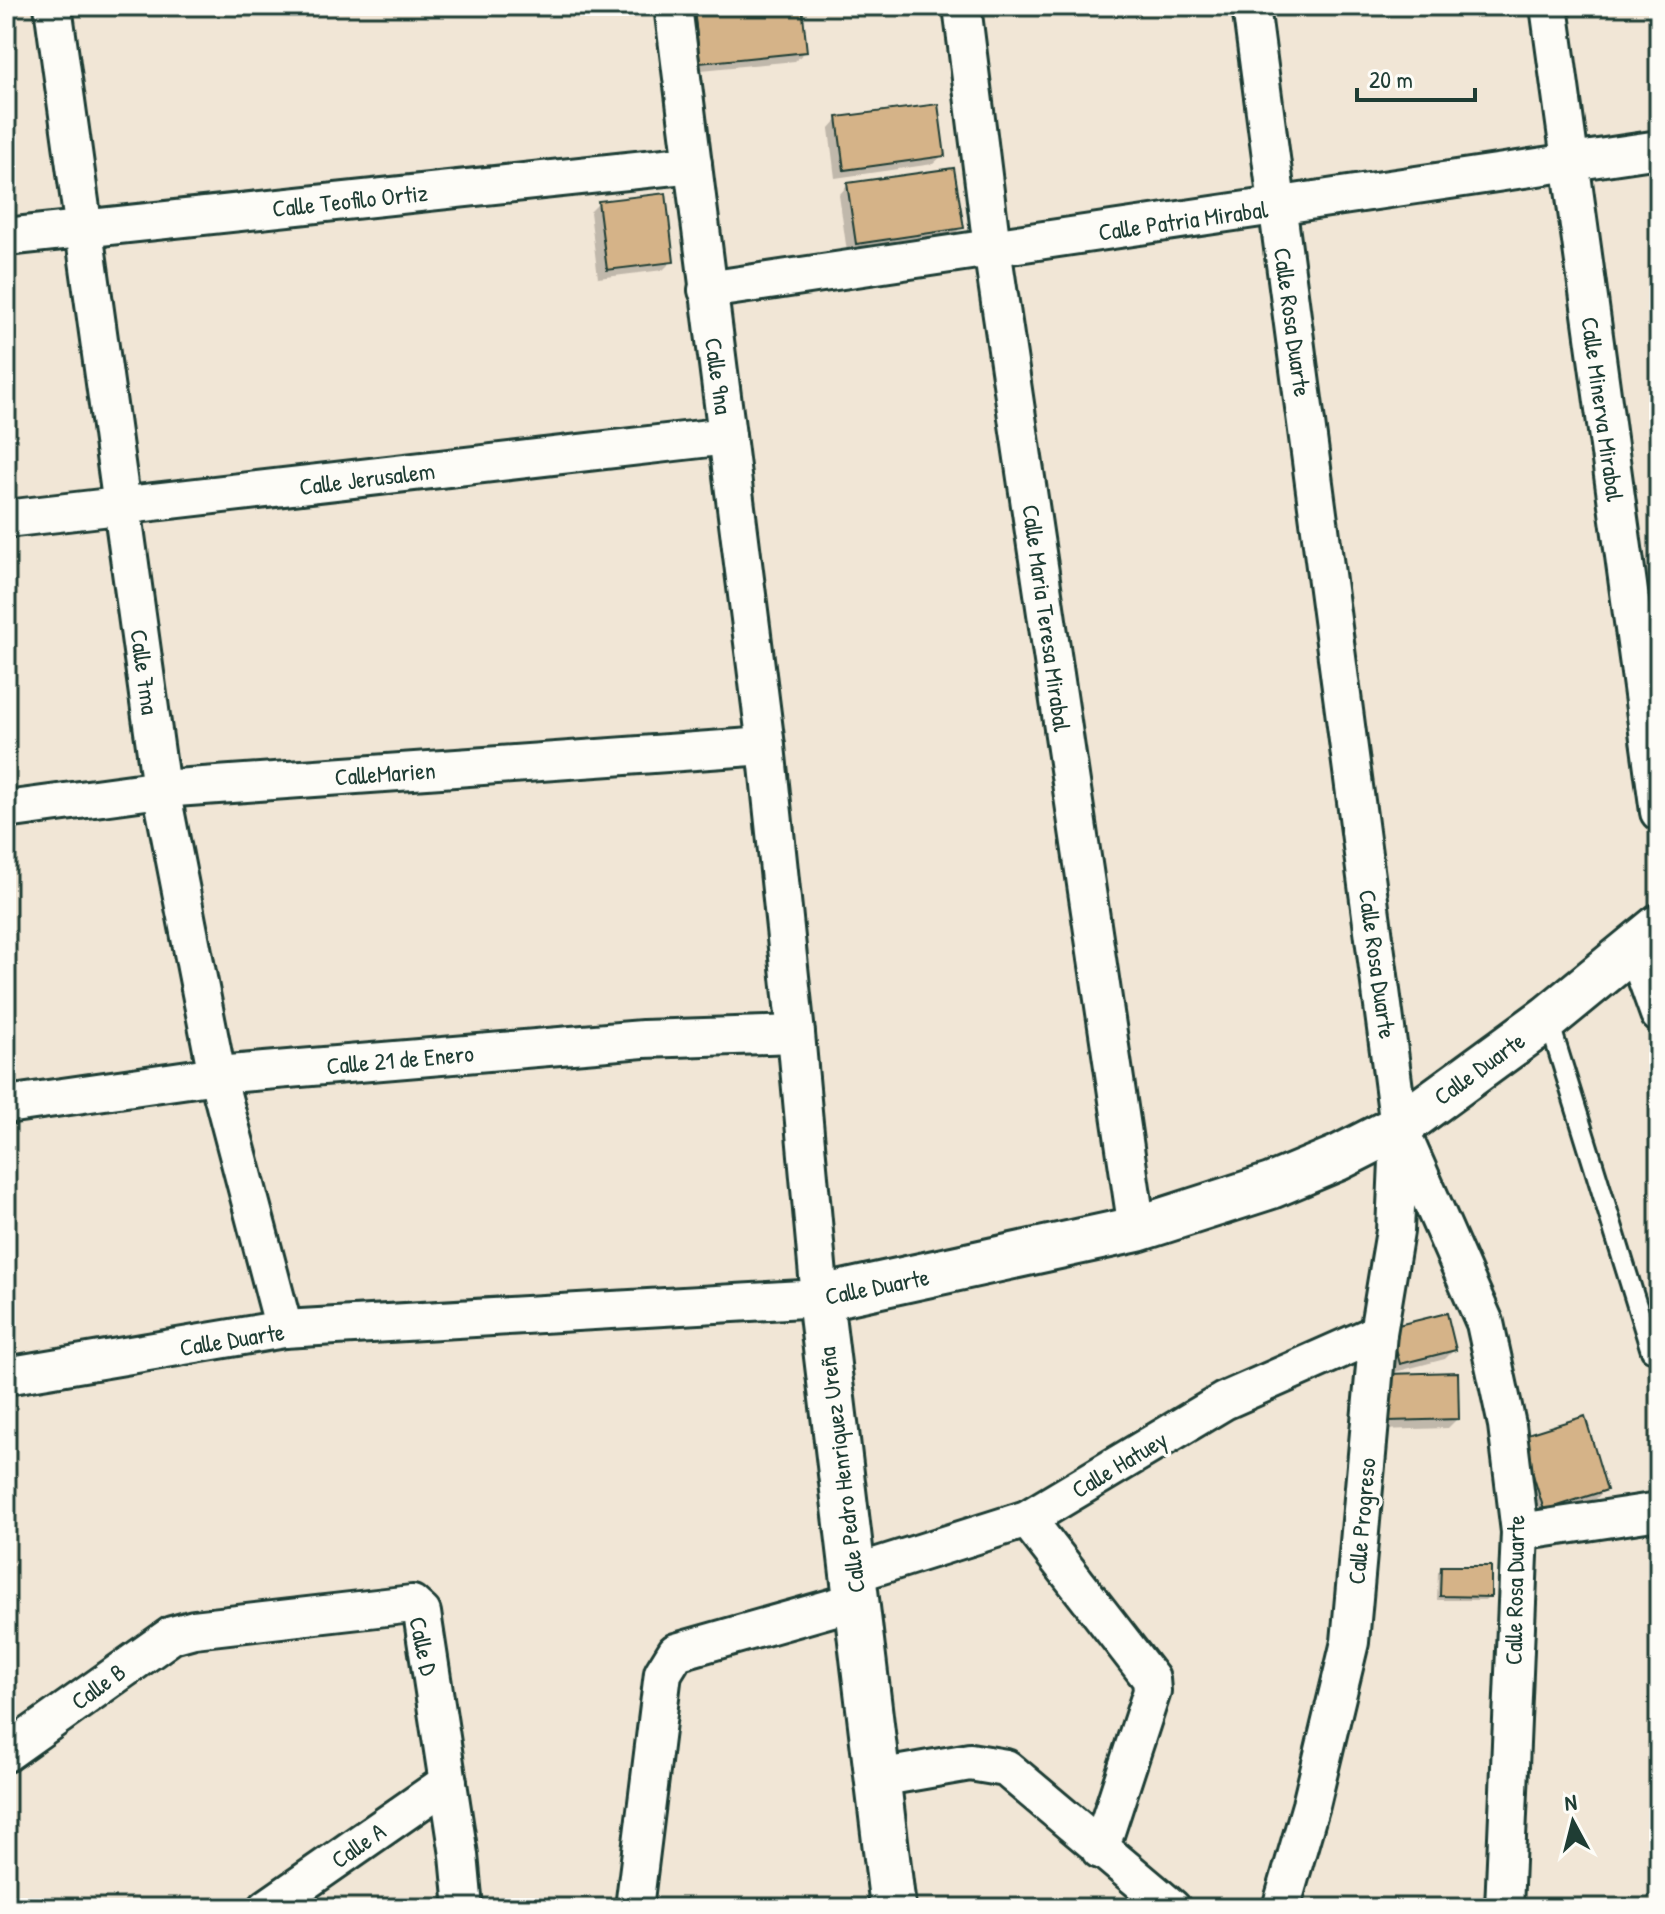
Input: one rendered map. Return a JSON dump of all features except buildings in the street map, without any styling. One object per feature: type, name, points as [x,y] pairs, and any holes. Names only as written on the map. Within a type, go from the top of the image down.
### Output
[{"type":"street","name":"Calle 7ma","points":[[53,6],[161,789],[217,1075],[284,1329]]},
{"type":"street","name":"Calle 9na","points":[[673,6],[766,746]]},
{"type":"street","name":"Calle Maria Teresa Mirabal","points":[[962,6],[992,248],[1137,1229]]},
{"type":"street","name":"Calle Rosa Duarte","points":[[1251,6],[1399,1127],[1485,1323],[1507,1425],[1520,1532],[1504,1908]]},
{"type":"street","name":"Calle Minerva Mirabal","points":[[1549,6],[1659,812]]},
{"type":"street","name":"Calle Patria Mirabal","points":[[707,290],[1659,149]]},
{"type":"street","name":"Calle Teofilo Ortiz","points":[[6,237],[693,164]]},
{"type":"street","name":"Calle Jerusalem","points":[[6,519],[727,436]]},
{"type":"street","name":"CalleMarien","points":[[6,810],[161,789],[766,746]]},
{"type":"street","name":"Calle Pedro Henriquez Ureña","points":[[766,746],[820,1298],[893,1908]]},
{"type":"street","name":"Calle Duarte","points":[[6,1376],[284,1329],[820,1298],[1137,1229],[1271,1186],[1338,1158],[1399,1127],[1548,1018],[1647,937]]},
{"type":"street","points":[[1647,937],[1659,1014]]},
{"type":"street","name":"Calle 21 de Enero","points":[[6,1105],[217,1075],[643,1039],[796,1034]]},
{"type":"street","name":"Calle Progreso","points":[[1281,1908],[1311,1805],[1350,1642],[1378,1333],[1395,1231],[1399,1127]]},
{"type":"street","name":"Calle Hatuey","points":[[634,1908],[663,1673],[676,1652],[1027,1519],[1224,1401],[1378,1333]]},
{"type":"street","points":[[1520,1532],[1659,1511]]},
{"type":"street","points":[[1027,1519],[1151,1679],[1152,1691],[1100,1850]]},
{"type":"street","name":"Calle D","points":[[194,1629],[412,1604],[418,1607],[422,1613],[448,1782],[464,1908]]},
{"type":"street","name":"Calle B","points":[[6,1753],[153,1646],[172,1635],[194,1629]]},
{"type":"street","points":[[878,1778],[970,1762],[1006,1768],[1172,1908]]},
{"type":"street","name":"Calle A","points":[[267,1908],[448,1782]]},
{"type":"lane","points":[[1548,1018],[1651,1351]]}]
